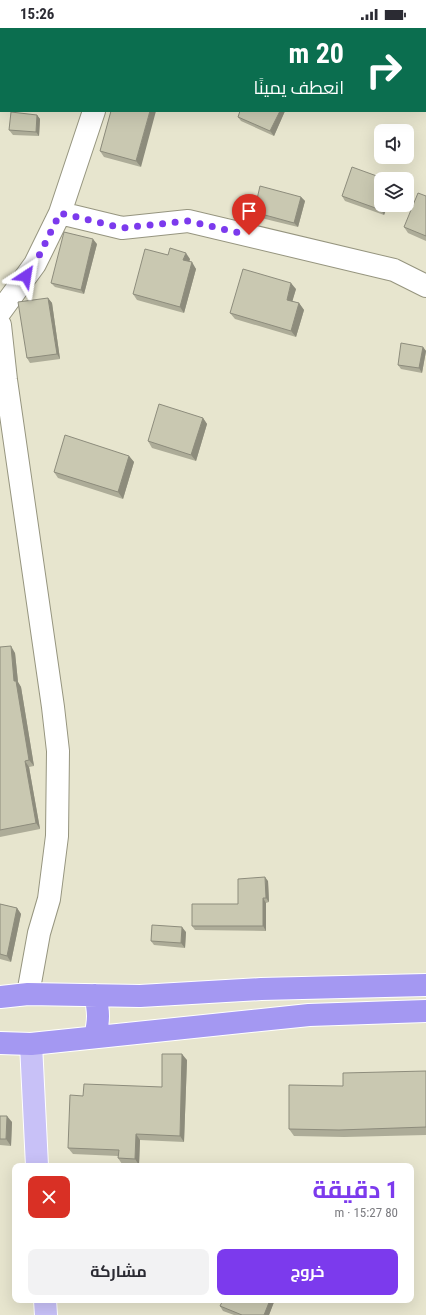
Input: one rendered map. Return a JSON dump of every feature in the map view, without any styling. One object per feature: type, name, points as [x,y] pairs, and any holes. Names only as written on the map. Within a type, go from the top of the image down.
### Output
[{"type":"highway","points":[[0,997],[28,994],[140,996],[261,989],[426,985]]},
{"type":"highway","points":[[309,988],[309,1015]]},
{"type":"highway","points":[[95,995],[99,1010],[99,1021],[95,1037]]},
{"type":"highway","points":[[0,1043],[31,1044],[309,1015],[426,1011]]},
{"type":"main road","points":[[31,1044],[37,1163]]},
{"type":"main road","points":[[45,1303],[46,1315]]},
{"type":"street","points":[[0,312],[35,264],[60,213],[94,112]]},
{"type":"street","points":[[60,213],[122,228],[188,221],[394,270],[426,286]]},
{"type":"street","points":[[0,325],[6,380],[53,707],[58,752],[57,836],[49,899],[39,932],[28,994]]},
{"type":"building","points":[[11,112],[37,115],[36,132],[9,130]]},
{"type":"building","points":[[111,112],[150,112],[136,161],[100,151]]},
{"type":"building","points":[[240,112],[280,112],[270,131],[238,117]]},
{"type":"building","points":[[352,167],[374,175],[374,207],[342,196]]},
{"type":"building","points":[[260,186],[301,197],[294,223],[254,212]]},
{"type":"building","points":[[418,193],[426,196],[426,236],[404,227],[410,212],[414,212],[414,203]]},
{"type":"building","points":[[64,232],[93,239],[81,290],[51,283]]},
{"type":"building","points":[[170,248],[186,253],[183,260],[192,262],[180,307],[133,294],[145,249],[168,255]]},
{"type":"building","points":[[243,269],[291,283],[287,300],[299,303],[291,331],[230,313]]},
{"type":"building","points":[[48,298],[57,354],[27,358],[18,302]]},
{"type":"building","points":[[401,343],[423,347],[419,368],[398,365]]},
{"type":"building","points":[[159,404],[203,418],[191,455],[148,441]]},
{"type":"building","points":[[65,435],[129,456],[118,492],[54,472]]},
{"type":"building","points":[[11,646],[14,681],[16,681],[29,760],[25,761],[36,823],[0,830],[0,647]]},
{"type":"building","points":[[265,877],[266,898],[263,898],[263,926],[192,926],[192,904],[238,904],[238,879]]},
{"type":"building","points":[[0,904],[17,908],[7,956],[0,954]]},
{"type":"building","points":[[152,925],[182,927],[181,943],[151,941]]},
{"type":"building","points":[[162,1054],[182,1054],[180,1136],[136,1134],[135,1159],[118,1158],[119,1150],[68,1148],[70,1095],[83,1096],[84,1084],[162,1087]]},
{"type":"building","points":[[426,1071],[426,1127],[339,1130],[289,1129],[289,1085],[343,1086],[343,1073]]},
{"type":"building","points":[[0,1116],[7,1116],[6,1139],[0,1139]]},
{"type":"building","points":[[222,1303],[269,1303],[264,1315],[242,1315],[220,1306]]},
{"type":"route","points":[[26,276],[35,264],[60,213],[122,228],[188,221],[249,235]]}]
